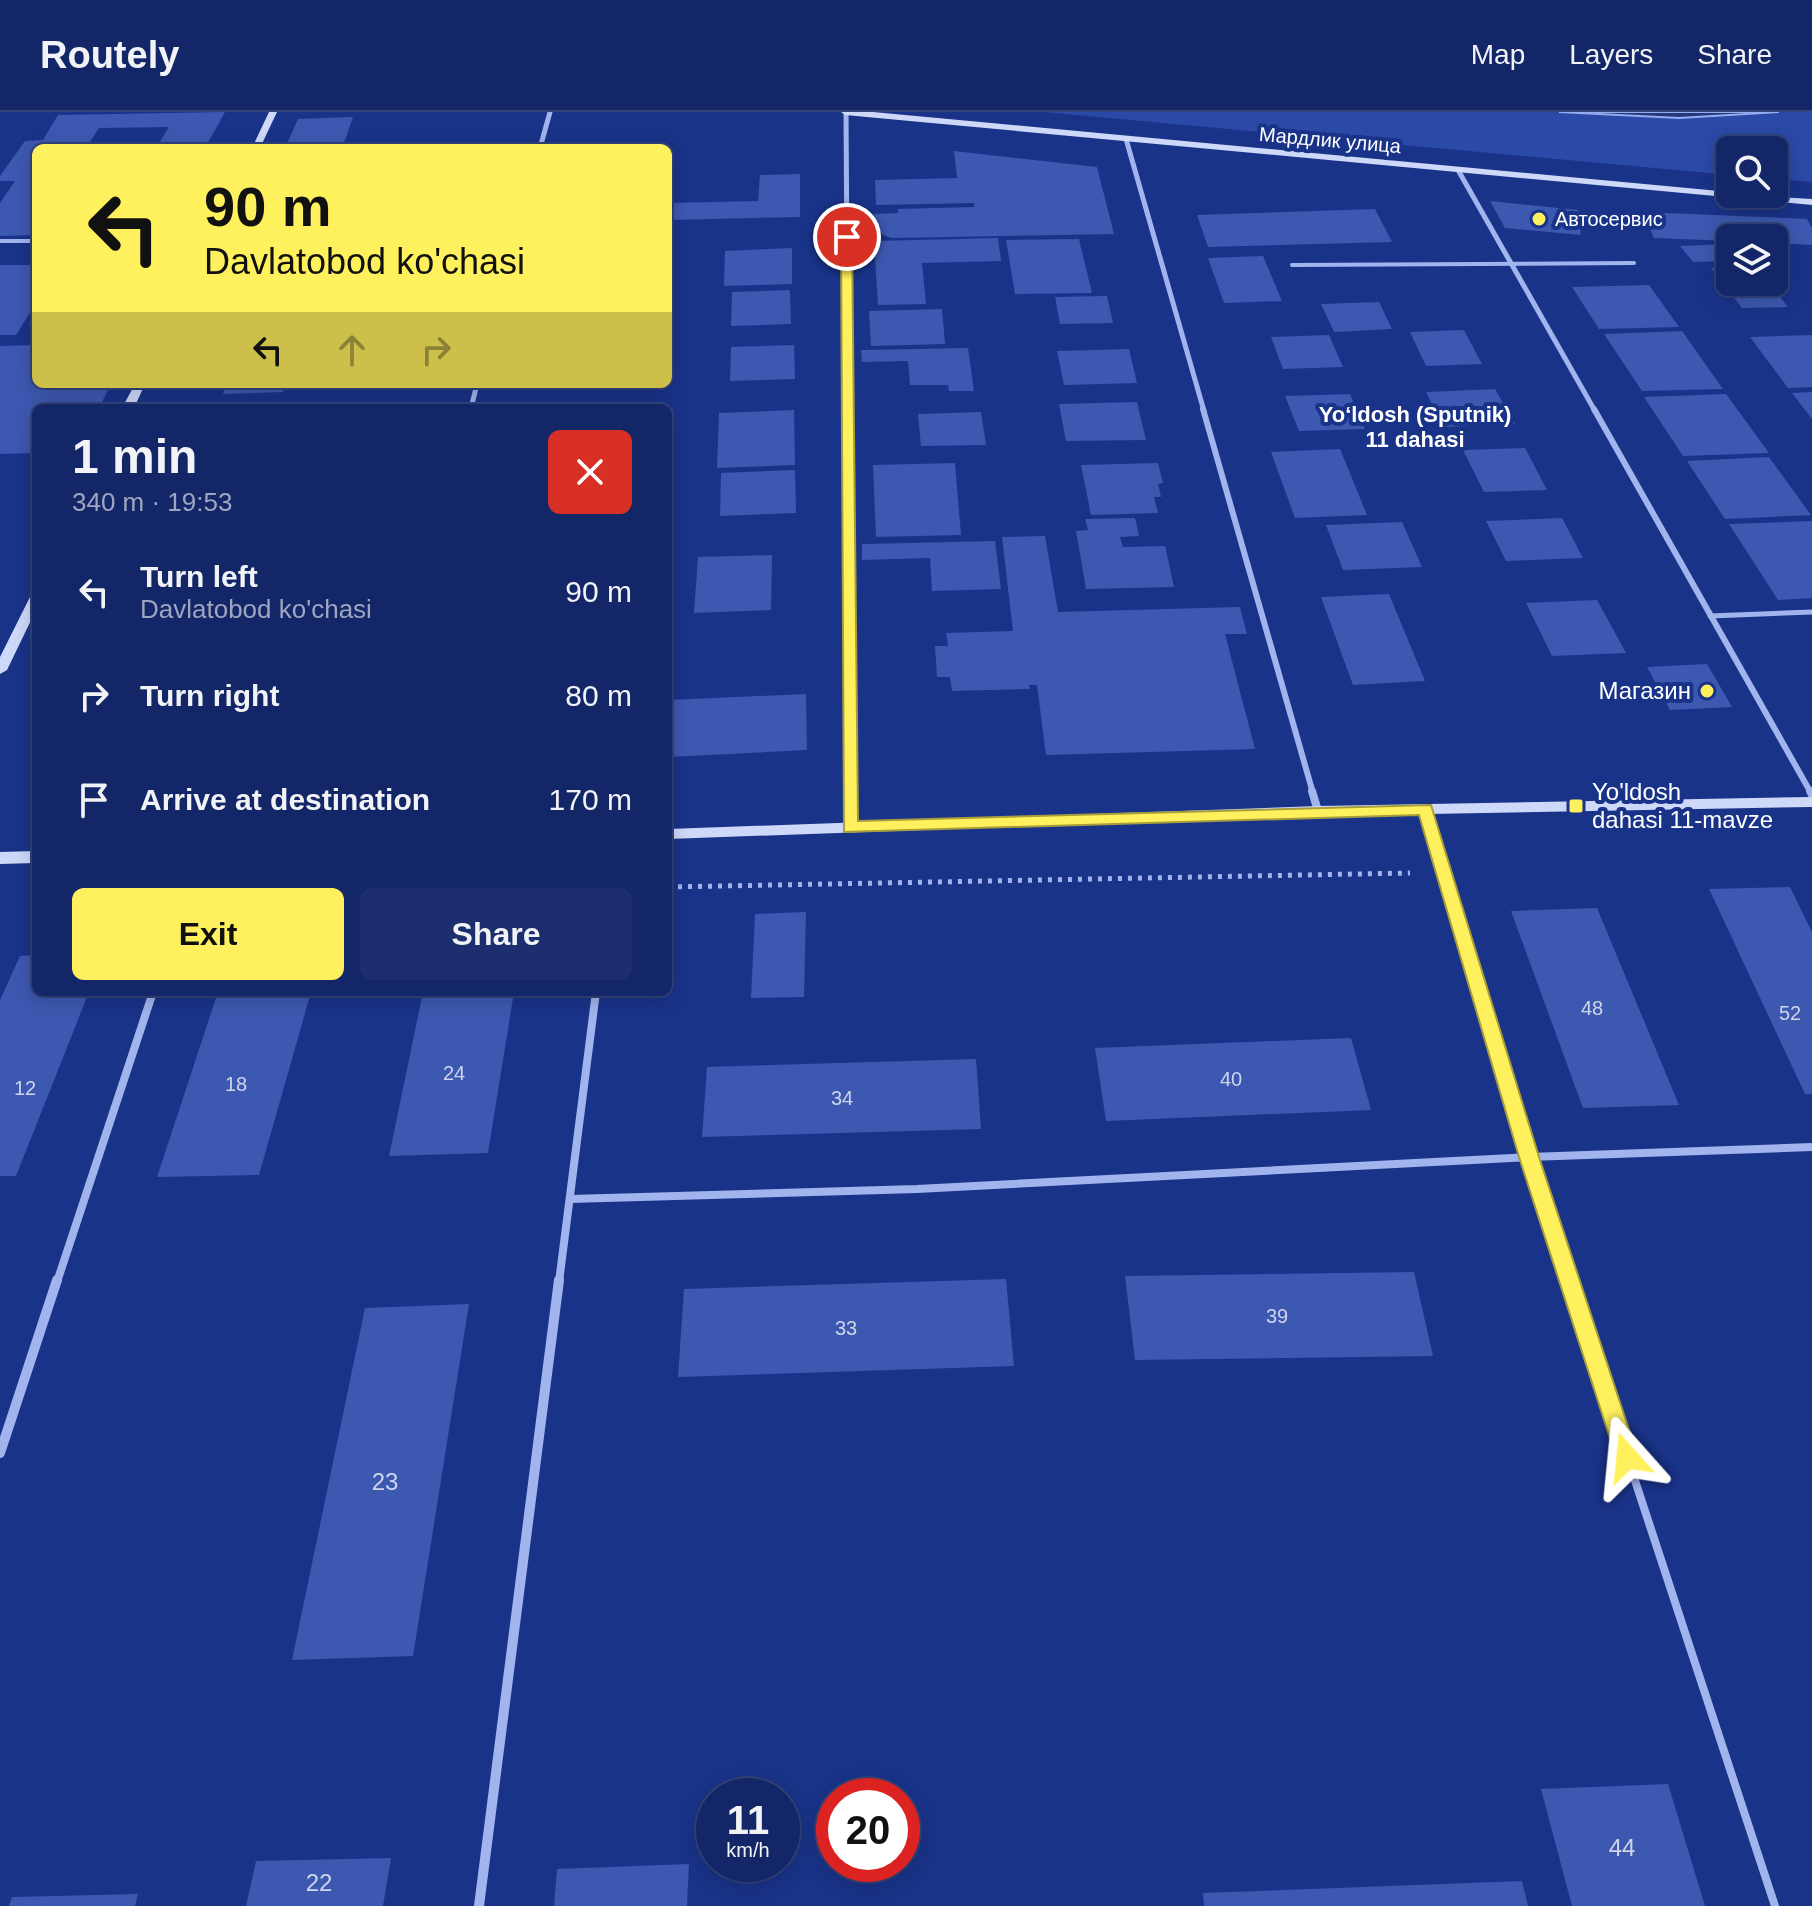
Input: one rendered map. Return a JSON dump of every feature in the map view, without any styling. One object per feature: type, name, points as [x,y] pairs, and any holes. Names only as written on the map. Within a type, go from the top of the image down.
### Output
[{"type":"street","points":[[258,144],[273,112]]},
{"type":"street","points":[[541,144],[550,112]]},
{"type":"street","points":[[846,112],[850,827]]},
{"type":"street","name":"Мардлик улица","points":[[846,112],[1812,202]]},
{"type":"street","points":[[1126,139],[1318,811]]},
{"type":"street","points":[[1458,170],[1812,795]]},
{"type":"street","points":[[0,670],[32,605]]},
{"type":"street","points":[[672,834],[1318,811],[1812,802]]},
{"type":"street","points":[[1425,809],[1529,1157]]},
{"type":"street","points":[[0,858],[32,857]]},
{"type":"street","points":[[0,1453],[152,996]]},
{"type":"street","points":[[479,1906],[595,996]]},
{"type":"street","points":[[570,1199],[917,1189],[1529,1157],[1812,1147]]},
{"type":"lane","points":[[0,241],[32,241]]},
{"type":"lane","points":[[1292,265],[1634,263]]},
{"type":"lane","points":[[1710,616],[1812,612]]},
{"type":"lane","points":[[1529,1157],[1775,1906]]},
{"type":"path","points":[[672,887],[1443,872]]},
{"type":"shaded area","points":[[1044,112],[1812,112],[1812,182],[1788,180],[1788,136],[1716,136],[1716,174]]},
{"type":"shaded area","points":[[1559,112],[1779,112],[1679,118]]},
{"type":"building","points":[[225,112],[207,144],[158,144],[169,127],[99,128],[89,144],[32,144],[32,235],[0,236],[0,203],[15,181],[0,181],[0,176],[25,141],[43,140],[58,115]]},
{"type":"building","points":[[353,117],[344,144],[287,144],[298,119]]},
{"type":"building","points":[[954,151],[1097,167],[1114,234],[891,238],[871,230],[870,214],[898,213],[898,209],[974,207],[974,203],[876,205],[875,180],[957,178]]},
{"type":"building","points":[[800,174],[800,217],[672,220],[672,203],[758,201],[760,175]]},
{"type":"building","name":"Автосервис","points":[[1490,201],[1578,210],[1581,235],[1505,228]]},
{"type":"building","points":[[1375,209],[1392,242],[1208,247],[1197,215]]},
{"type":"building","points":[[1642,212],[1807,219],[1812,228],[1812,245],[1788,244],[1788,224],[1716,224],[1716,240],[1654,238]]},
{"type":"building","points":[[998,238],[1001,261],[922,263],[926,304],[878,305],[874,241]]},
{"type":"building","points":[[1079,239],[1092,293],[1015,294],[1006,240]]},
{"type":"building","points":[[1716,245],[1716,261],[1693,262],[1680,246]]},
{"type":"building","points":[[792,248],[792,284],[724,286],[725,251]]},
{"type":"building","points":[[1263,256],[1282,301],[1224,303],[1208,258]]},
{"type":"building","points":[[0,265],[32,265],[32,309],[16,335],[0,335]]},
{"type":"building","points":[[1649,285],[1679,327],[1599,329],[1572,287]]},
{"type":"building","points":[[790,290],[791,324],[731,326],[732,292]]},
{"type":"building","points":[[1107,296],[1113,323],[1060,324],[1055,297]]},
{"type":"building","points":[[1733,296],[1779,296],[1788,307],[1742,308]]},
{"type":"building","points":[[1379,302],[1392,329],[1334,332],[1321,304]]},
{"type":"building","points":[[942,309],[945,344],[871,346],[869,311]]},
{"type":"building","points":[[1464,330],[1482,364],[1426,366],[1410,332]]},
{"type":"building","points":[[1682,331],[1723,389],[1642,391],[1604,334]]},
{"type":"building","points":[[1329,335],[1343,367],[1283,369],[1271,337]]},
{"type":"building","points":[[1812,335],[1812,387],[1788,388],[1750,337]]},
{"type":"building","points":[[32,345],[32,388],[109,388],[101,404],[32,404],[32,453],[0,454],[0,346]]},
{"type":"building","points":[[794,345],[795,379],[730,381],[731,347]]},
{"type":"building","points":[[968,348],[974,391],[949,391],[948,385],[910,385],[908,361],[862,362],[861,350]]},
{"type":"building","points":[[1129,349],[1137,383],[1064,385],[1057,351]]},
{"type":"building","points":[[225,388],[284,388],[283,392],[223,394]]},
{"type":"building","points":[[1495,389],[1515,424],[1443,427],[1426,392]]},
{"type":"building","points":[[1812,392],[1812,419],[1792,393]]},
{"type":"building","points":[[1350,394],[1365,429],[1299,431],[1285,396]]},
{"type":"building","points":[[1726,394],[1769,453],[1683,456],[1644,397]]},
{"type":"building","points":[[1137,402],[1146,440],[1066,441],[1059,404]]},
{"type":"building","points":[[794,410],[795,465],[717,468],[719,413]]},
{"type":"building","points":[[981,412],[986,445],[921,446],[918,414]]},
{"type":"building","points":[[1525,448],[1547,490],[1484,492],[1463,450]]},
{"type":"building","points":[[1340,449],[1367,515],[1295,518],[1271,452]]},
{"type":"building","points":[[1769,457],[1811,515],[1725,519],[1687,461]]},
{"type":"building","points":[[955,463],[961,535],[876,537],[873,465]]},
{"type":"building","points":[[1158,463],[1163,483],[1158,484],[1161,497],[1154,497],[1158,513],[1091,515],[1081,465]]},
{"type":"building","points":[[795,470],[796,513],[720,516],[721,473]]},
{"type":"building","points":[[1135,518],[1139,536],[1120,537],[1123,547],[1165,546],[1174,587],[1086,589],[1076,531],[1088,530],[1085,519]]},
{"type":"building","points":[[1562,518],[1583,558],[1506,561],[1486,521]]},
{"type":"building","points":[[1812,521],[1812,598],[1778,600],[1729,524]]},
{"type":"building","points":[[1402,522],[1422,567],[1343,570],[1326,525]]},
{"type":"building","points":[[1045,536],[1058,612],[1240,607],[1247,634],[1225,634],[1255,749],[1046,755],[1037,685],[1029,685],[1030,689],[952,691],[950,677],[937,677],[935,646],[948,646],[946,633],[1013,631],[1002,537]]},
{"type":"building","points":[[995,541],[1001,589],[932,591],[930,558],[862,560],[862,544]]},
{"type":"building","points":[[772,555],[771,610],[694,613],[698,557]]},
{"type":"building","points":[[1389,594],[1425,681],[1353,685],[1321,597]]},
{"type":"building","points":[[1597,600],[1626,653],[1552,656],[1526,603]]},
{"type":"building","points":[[1707,664],[1732,707],[1670,710],[1647,667]]},
{"type":"building","points":[[806,694],[807,750],[672,757],[672,700]]},
{"type":"building","points":[[1790,887],[1812,932],[1812,1094],[1805,1094],[1709,889]]},
{"type":"building","points":[[1597,908],[1679,1105],[1583,1108],[1511,911]]},
{"type":"building","points":[[806,912],[804,997],[751,998],[755,914]]},
{"type":"building","points":[[32,955],[32,996],[87,996],[16,1176],[0,1176],[0,1000],[20,956]]},
{"type":"building","points":[[217,996],[310,996],[259,1175],[157,1177]]},
{"type":"building","points":[[422,996],[513,996],[488,1153],[389,1156]]},
{"type":"building","points":[[1351,1038],[1371,1110],[1106,1121],[1095,1048]]},
{"type":"building","points":[[976,1059],[981,1129],[702,1137],[707,1067]]},
{"type":"building","points":[[1414,1272],[1433,1356],[1135,1360],[1125,1276]]},
{"type":"building","points":[[1006,1279],[1014,1366],[678,1377],[684,1289]]},
{"type":"building","points":[[469,1304],[413,1656],[292,1660],[365,1308]]},
{"type":"building","points":[[1668,1784],[1705,1906],[1572,1906],[1541,1789]]},
{"type":"building","points":[[391,1858],[383,1906],[246,1906],[256,1861]]},
{"type":"building","points":[[689,1864],[687,1906],[554,1906],[557,1869]]},
{"type":"building","points":[[1522,1881],[1528,1906],[1204,1906],[1203,1893]]},
{"type":"building","points":[[138,1894],[135,1906],[9,1906],[12,1897]]},
{"type":"place","name":"Автосервис","points":[[1539,219]]},
{"type":"place","name":"Магазин","points":[[1707,691]]},
{"type":"place","name":"Yo'ldosh dahasi 11-mavze","points":[[1576,806]]},
{"type":"district","name":"Yo‘ldosh (Sputnik) 11 dahasi","points":[[1415,426]]},
{"type":"route","points":[[847,237],[850,827],[1425,809],[1529,1157],[1627,1457]]}]
